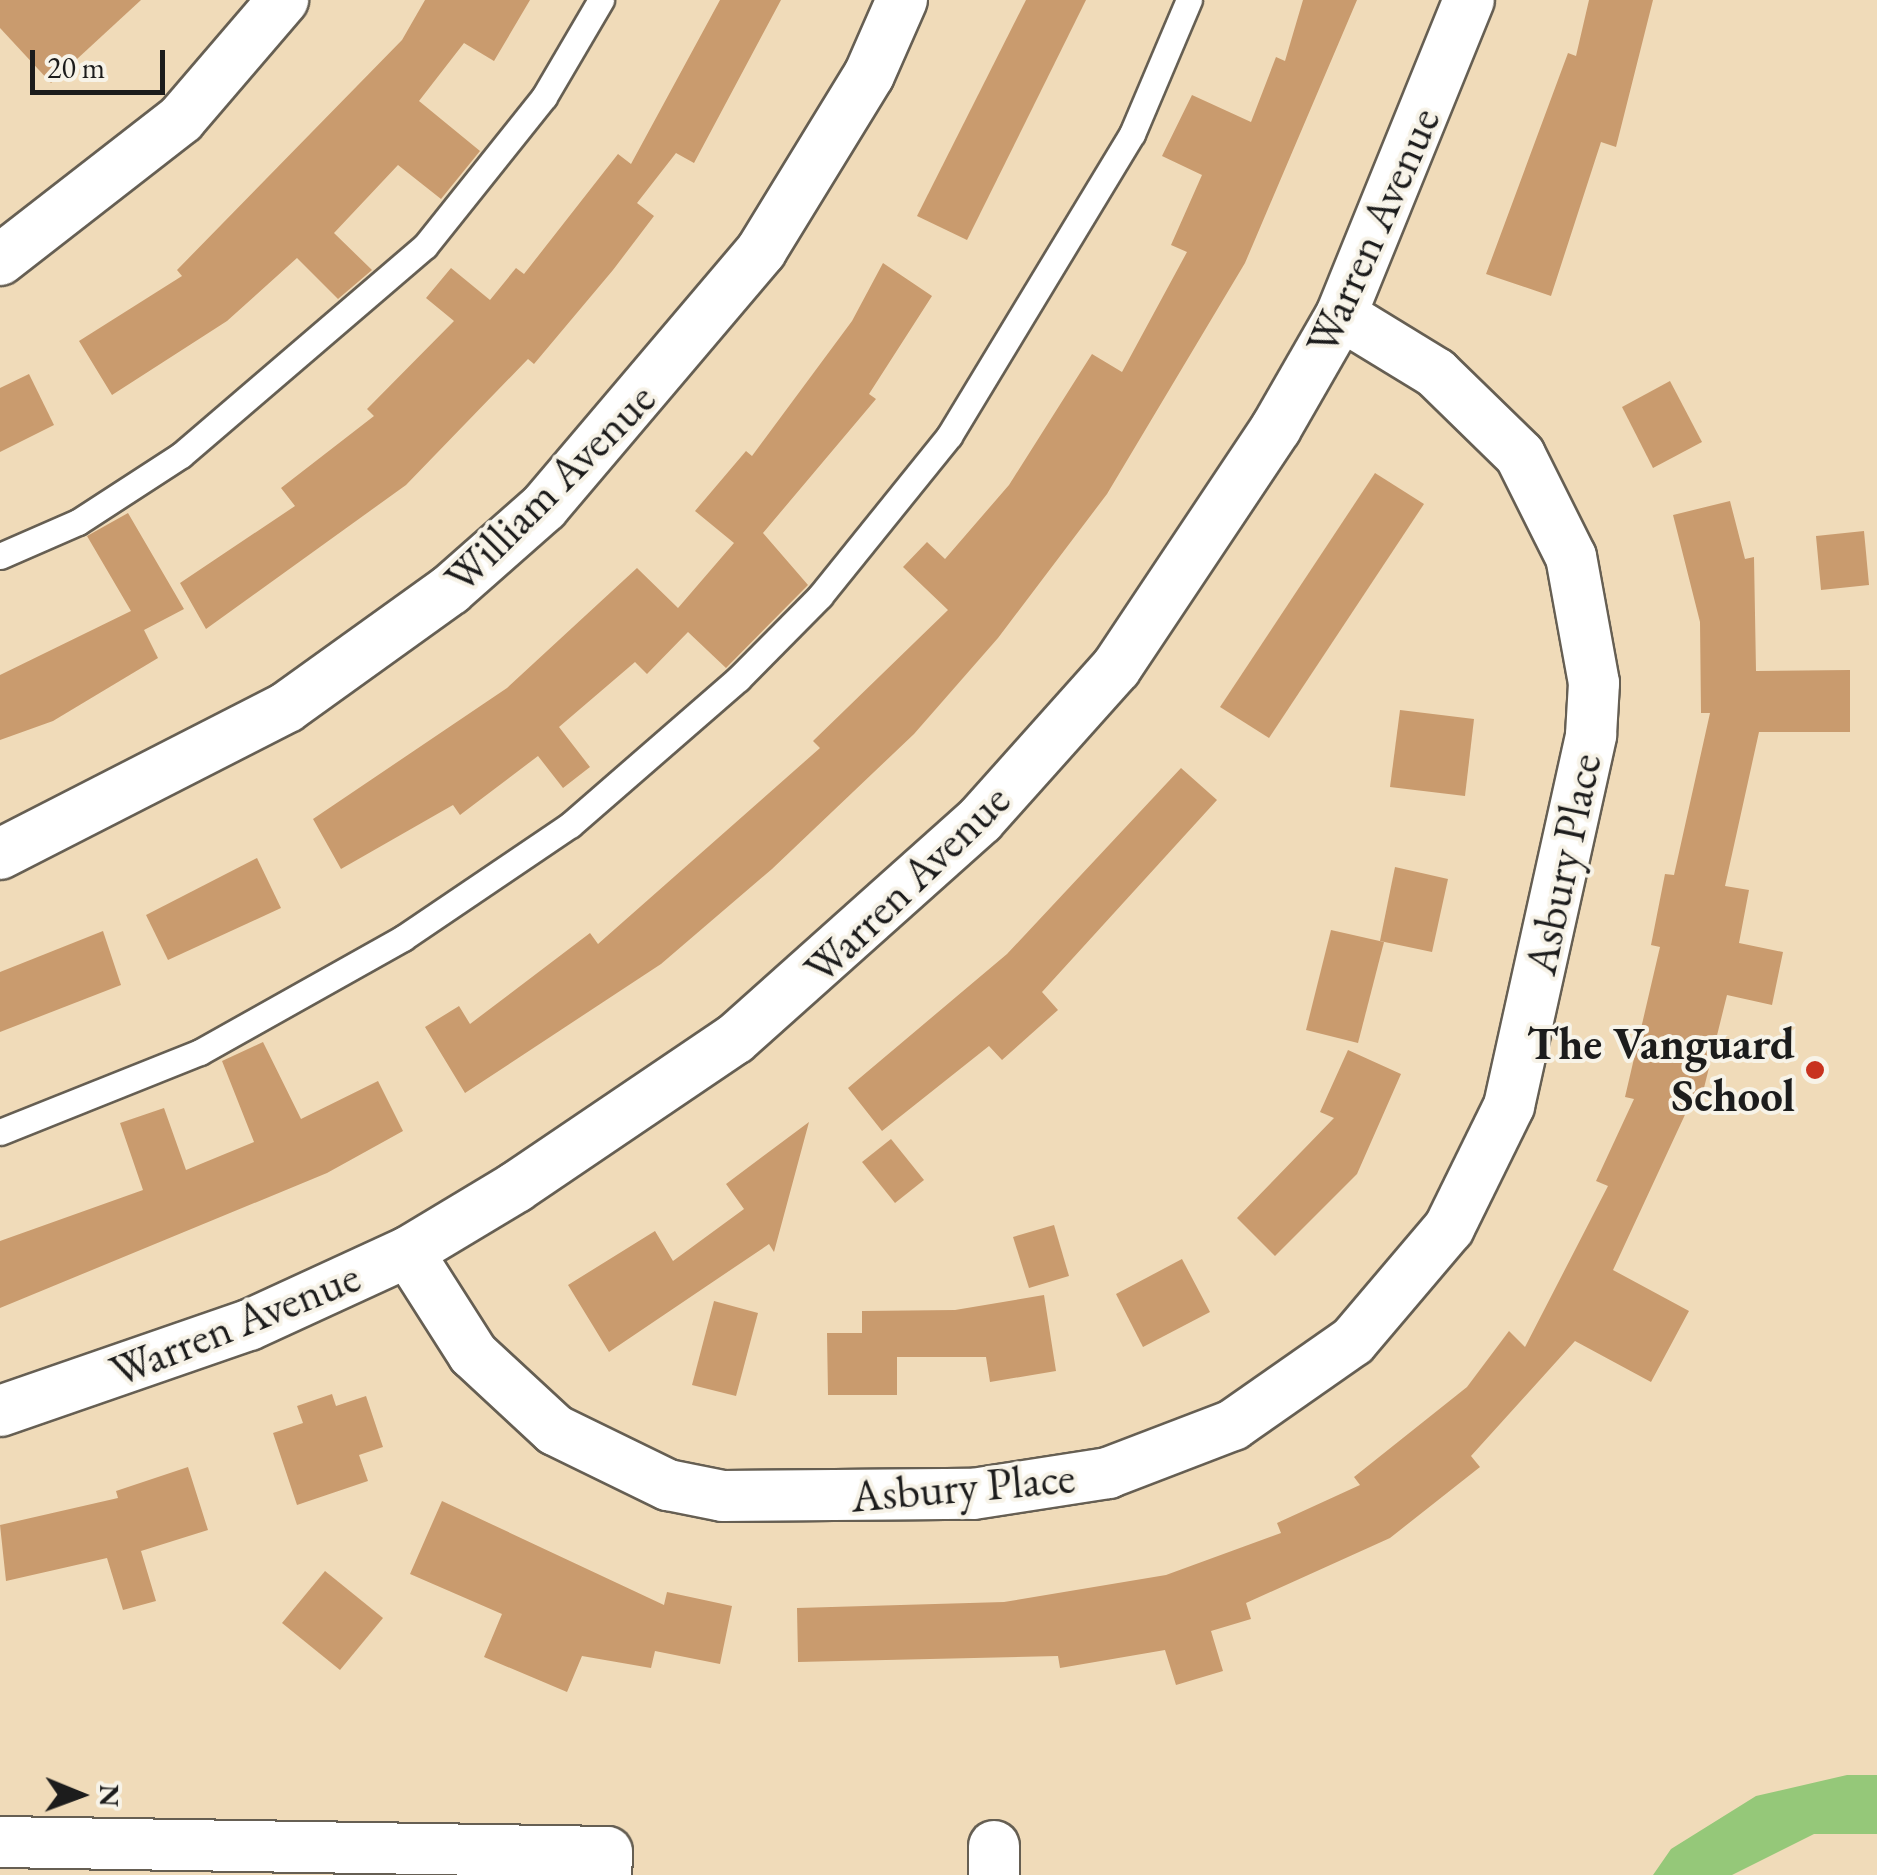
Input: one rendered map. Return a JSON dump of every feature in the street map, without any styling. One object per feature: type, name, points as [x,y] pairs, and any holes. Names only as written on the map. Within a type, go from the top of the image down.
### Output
[{"type":"street","points":[[0,260],[181,119],[284,0]]},
{"type":"street","name":"William Avenue","points":[[0,854],[287,707],[450,590],[544,507],[761,252],[869,75],[902,0]]},
{"type":"street","name":"Warren Avenue","points":[[0,1411],[250,1324],[408,1252],[735,1039],[980,820],[1170,596],[1341,315],[1469,0]]},
{"type":"street","name":"Asbury Place","points":[[408,1252],[474,1354],[555,1430],[668,1485],[723,1496],[972,1494],[1108,1473],[1233,1425],[1354,1342],[1449,1228],[1509,1106],[1590,735],[1594,683],[1572,558],[1520,455],[1436,372],[1341,315]]},
{"type":"street","points":[[0,1842],[606,1852],[606,1875]]},
{"type":"lane","points":[[0,556],[78,522],[181,455],[425,246],[544,96],[600,0]]},
{"type":"lane","points":[[0,1132],[200,1052],[403,938],[570,826],[738,679],[854,556],[960,420],[1132,134],[1189,0]]},
{"type":"green space","points":[[1847,1775],[1877,1775],[1877,1834],[1814,1834],[1732,1875],[1653,1875],[1671,1849],[1756,1796]]},
{"type":"building","points":[[0,0],[141,0],[51,83],[0,28]]},
{"type":"building","points":[[425,0],[530,0],[494,61],[464,43],[419,101],[480,151],[441,199],[398,165],[334,233],[372,270],[338,299],[297,258],[227,321],[112,395],[79,341],[182,276],[177,270],[402,40]]},
{"type":"building","points":[[720,0],[781,0],[694,163],[676,153],[637,203],[654,216],[613,270],[534,364],[528,359],[406,485],[206,629],[180,583],[295,506],[281,488],[374,416],[367,409],[454,321],[426,298],[451,268],[490,300],[516,268],[524,274],[618,154],[631,164]]},
{"type":"building","points":[[1026,0],[1086,0],[967,240],[917,216]]},
{"type":"building","points":[[1303,0],[1357,0],[1245,263],[1107,494],[998,638],[914,734],[772,869],[661,964],[465,1093],[425,1027],[459,1006],[470,1024],[590,933],[598,944],[820,748],[813,741],[948,610],[903,567],[927,542],[945,559],[1009,485],[1092,354],[1122,372],[1187,252],[1171,245],[1202,175],[1162,156],[1192,95],[1251,122],[1276,57],[1285,61]]},
{"type":"building","points":[[1589,0],[1653,0],[1616,147],[1601,142],[1551,296],[1486,274],[1568,53],[1576,56]]},
{"type":"building","points":[[883,263],[932,296],[869,394],[876,399],[763,533],[808,585],[726,668],[688,632],[647,674],[635,662],[559,727],[590,767],[563,788],[538,756],[460,815],[453,805],[341,869],[313,819],[507,688],[637,568],[678,608],[734,543],[695,511],[746,451],[752,456],[852,321]]},
{"type":"building","points":[[29,374],[54,425],[0,452],[0,388]]},
{"type":"building","points":[[1670,381],[1702,442],[1653,468],[1622,407]]},
{"type":"building","points":[[1375,473],[1424,504],[1269,738],[1220,707]]},
{"type":"building","points":[[1730,501],[1745,559],[1754,557],[1756,671],[1850,670],[1850,732],[1759,732],[1725,886],[1749,890],[1739,943],[1783,952],[1772,1005],[1727,995],[1703,1092],[1696,1091],[1613,1270],[1689,1311],[1651,1382],[1575,1341],[1471,1456],[1480,1467],[1390,1538],[1246,1603],[1251,1619],[1211,1631],[1223,1671],[1176,1685],[1165,1650],[1060,1668],[1058,1656],[798,1662],[797,1608],[1004,1602],[1166,1575],[1281,1533],[1277,1523],[1360,1485],[1354,1477],[1467,1387],[1509,1331],[1525,1347],[1608,1186],[1596,1181],[1634,1099],[1625,1097],[1660,947],[1651,945],[1665,874],[1674,875],[1710,713],[1701,713],[1700,622],[1673,515]]},
{"type":"building","points":[[128,513],[184,609],[144,630],[158,658],[53,721],[0,740],[0,675],[131,611],[87,536]]},
{"type":"building","points":[[1864,531],[1869,585],[1821,590],[1816,536]]},
{"type":"building","points":[[1400,710],[1474,719],[1465,796],[1390,787]]},
{"type":"building","points":[[1181,768],[1217,800],[1042,992],[1058,1010],[1002,1060],[989,1046],[882,1131],[848,1088],[1007,954]]},
{"type":"building","points":[[257,858],[281,908],[168,960],[146,915]]},
{"type":"building","points":[[1395,867],[1448,879],[1432,952],[1380,941]]},
{"type":"building","points":[[1331,930],[1384,942],[1358,1043],[1306,1030]]},
{"type":"building","points":[[103,931],[121,985],[0,1032],[0,972]]},
{"type":"building","points":[[263,1042],[301,1119],[378,1081],[403,1131],[327,1173],[0,1308],[0,1241],[143,1190],[120,1123],[164,1108],[186,1170],[254,1142],[222,1061]]},
{"type":"building","points":[[1348,1050],[1401,1074],[1357,1174],[1275,1256],[1237,1218],[1334,1118],[1320,1112]]},
{"type":"building","points":[[809,1122],[774,1252],[769,1244],[609,1352],[568,1285],[655,1231],[673,1261],[744,1209],[726,1184]]},
{"type":"building","points":[[891,1139],[924,1180],[895,1203],[862,1162]]},
{"type":"building","points":[[1054,1225],[1069,1276],[1029,1288],[1013,1237]]},
{"type":"building","points":[[1182,1259],[1210,1312],[1143,1347],[1116,1294]]},
{"type":"building","points":[[1044,1295],[1056,1371],[990,1382],[986,1357],[897,1357],[897,1395],[828,1395],[827,1333],[862,1333],[862,1311],[955,1310]]},
{"type":"building","points":[[714,1301],[758,1313],[736,1396],[692,1385]]},
{"type":"building","points":[[332,1394],[336,1406],[366,1396],[383,1447],[359,1455],[368,1481],[297,1505],[273,1433],[303,1423],[297,1406]]},
{"type":"building","points":[[188,1467],[208,1530],[141,1551],[156,1601],[123,1610],[107,1558],[6,1581],[0,1525],[118,1498],[116,1491]]},
{"type":"building","points":[[442,1501],[664,1605],[667,1592],[732,1606],[720,1664],[655,1651],[651,1668],[582,1656],[567,1692],[484,1657],[502,1614],[410,1574]]},
{"type":"building","points":[[325,1571],[383,1618],[340,1670],[282,1623]]},
{"type":"place","name":"The Vanguard School","points":[[1815,1070]]}]
